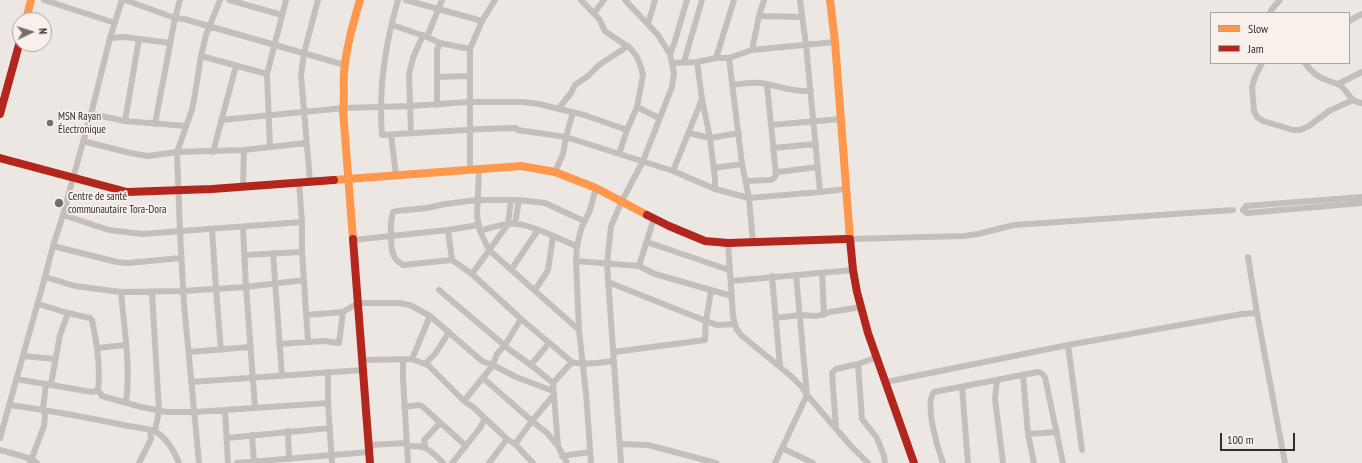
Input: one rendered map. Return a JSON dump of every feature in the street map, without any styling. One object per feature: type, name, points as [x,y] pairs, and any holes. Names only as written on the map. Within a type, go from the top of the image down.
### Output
[{"type":"street","points":[[28,12],[31,0]]},
{"type":"street","points":[[44,0],[115,23]]},
{"type":"street","points":[[0,438],[91,114],[110,38],[122,0]]},
{"type":"street","points":[[125,0],[175,18],[184,19],[345,65]]},
{"type":"street","points":[[155,124],[175,18],[180,0]]},
{"type":"street","points":[[199,463],[183,291],[177,152],[195,94],[201,56],[208,26],[220,0]]},
{"type":"street","points":[[229,0],[282,15]]},
{"type":"street","points":[[270,147],[267,74],[286,0]]},
{"type":"street","points":[[310,181],[301,76],[304,53],[318,0]]},
{"type":"street","points":[[360,0],[350,36],[345,65],[344,108],[370,463]]},
{"type":"street","points":[[398,0],[384,58],[381,107],[382,135],[516,128],[517,130],[566,137],[673,171],[715,189],[749,198],[846,189]]},
{"type":"street","points":[[406,0],[482,21]]},
{"type":"street","points":[[411,133],[410,66],[442,0]]},
{"type":"street","points":[[470,169],[470,49],[482,21],[495,0]]},
{"type":"street","points":[[581,0],[599,19],[605,30],[628,46],[637,57],[643,75],[637,107],[619,154]]},
{"type":"street","points":[[594,13],[604,0]]},
{"type":"street","points":[[621,463],[607,264],[611,226],[643,161],[672,87],[674,73],[670,54],[658,35],[625,0]]},
{"type":"street","points":[[648,24],[655,0]]},
{"type":"street","points":[[670,54],[688,0]]},
{"type":"street","points":[[684,62],[702,0]]},
{"type":"street","points":[[716,58],[732,0]]},
{"type":"street","points":[[752,50],[764,0]]},
{"type":"street","points":[[800,0],[811,91],[820,192]]},
{"type":"street","points":[[830,0],[835,42],[853,270],[868,332],[914,463]]},
{"type":"street","points":[[1271,12],[1280,0]]},
{"type":"street","points":[[1350,20],[1362,14]]},
{"type":"street","points":[[759,16],[802,17]]},
{"type":"street","points":[[392,25],[425,36],[440,43],[470,49]]},
{"type":"street","points":[[110,38],[124,37],[170,43]]},
{"type":"street","points":[[125,121],[139,39]]},
{"type":"street","points":[[672,63],[696,62],[716,58],[730,58],[752,50],[835,42]]},
{"type":"street","points":[[437,105],[437,50],[440,43]]},
{"type":"street","points":[[558,109],[571,93],[575,85],[600,65],[628,46]]},
{"type":"street","points":[[0,114],[17,52]]},
{"type":"street","points":[[201,56],[267,74]]},
{"type":"street","points":[[730,58],[742,164],[749,198],[753,242]]},
{"type":"street","points":[[696,62],[710,138],[715,189]]},
{"type":"street","points":[[1261,64],[1255,76],[1252,88],[1254,111],[1257,117],[1263,121],[1293,130],[1300,130],[1306,128],[1329,110],[1352,100]]},
{"type":"street","points":[[1305,64],[1312,72],[1321,78],[1342,86],[1352,100],[1362,103]]},
{"type":"street","points":[[213,152],[236,66]]},
{"type":"street","points":[[1338,84],[1362,72]]},
{"type":"street","points":[[437,77],[470,76]]},
{"type":"street","points":[[732,85],[753,83],[792,91],[811,91]]},
{"type":"street","points":[[767,85],[776,175]]},
{"type":"street","points":[[673,171],[702,98]]},
{"type":"street","points":[[221,120],[344,108],[437,105],[470,102],[523,102],[573,112],[627,130]]},
{"type":"street","points":[[637,107],[660,118]]},
{"type":"street","points":[[555,172],[563,154],[573,112]]},
{"type":"street","points":[[91,114],[125,121],[186,126]]},
{"type":"street","points":[[771,125],[841,119]]},
{"type":"street","points":[[689,133],[710,138],[739,133]]},
{"type":"street","points":[[391,135],[396,175]]},
{"type":"street","points":[[83,141],[148,156],[177,152],[244,150],[306,143]]},
{"type":"street","points":[[773,148],[816,144]]},
{"type":"street","points":[[243,187],[244,150]]},
{"type":"street","points":[[0,158],[127,192],[243,187],[521,166],[555,172],[596,188],[669,226],[705,241],[728,243],[964,236],[1014,225],[1233,210]]},
{"type":"street","points":[[714,168],[742,164]]},
{"type":"street","points":[[746,181],[770,180],[774,178],[778,172],[818,167]]},
{"type":"street","points":[[479,168],[477,216],[479,228],[489,250],[579,330]]},
{"type":"street","points":[[299,182],[308,342]]},
{"type":"street","points":[[591,463],[586,393],[579,330],[576,261],[577,246],[596,188]]},
{"type":"street","points":[[1362,197],[1317,204],[1246,213],[1243,210],[1246,206],[1317,204],[1362,203]]},
{"type":"street","points":[[584,221],[545,203],[519,200],[477,200],[393,212],[391,236],[394,256],[403,266],[452,260],[472,274],[521,319],[572,362],[582,363],[614,361]]},
{"type":"street","points":[[472,274],[508,224],[511,200]]},
{"type":"street","points":[[515,224],[519,200]]},
{"type":"street","points":[[63,215],[109,230],[142,234],[302,222]]},
{"type":"street","points":[[640,266],[654,218]]},
{"type":"street","points":[[353,240],[515,224],[538,230],[577,246]]},
{"type":"street","points":[[243,227],[255,407]]},
{"type":"street","points":[[212,229],[221,350]]},
{"type":"street","points":[[448,230],[452,260]]},
{"type":"street","points":[[511,270],[538,230]]},
{"type":"street","points":[[535,290],[546,276],[548,270],[553,236]]},
{"type":"street","points":[[647,242],[729,270]]},
{"type":"street","points":[[728,243],[729,270],[735,324],[741,335],[780,366],[802,387],[807,395],[865,463]]},
{"type":"street","points":[[53,246],[117,262],[128,263],[181,258]]},
{"type":"street","points":[[245,255],[302,252]]},
{"type":"street","points":[[273,253],[282,376]]},
{"type":"street","points":[[1248,257],[1285,463]]},
{"type":"street","points":[[576,261],[640,266],[655,274],[732,296]]},
{"type":"street","points":[[731,281],[772,276],[853,270]]},
{"type":"street","points":[[822,273],[824,315]]},
{"type":"street","points":[[775,463],[807,395],[796,275]]},
{"type":"street","points":[[772,276],[780,366]]},
{"type":"street","points":[[46,277],[75,286],[121,292],[216,289],[304,280]]},
{"type":"street","points":[[608,282],[717,325],[735,324]]},
{"type":"street","points":[[439,290],[510,350],[552,383],[558,446],[567,463]]},
{"type":"street","points":[[614,352],[705,340],[706,321],[711,291]]},
{"type":"street","points":[[121,292],[128,388],[126,403]]},
{"type":"street","points":[[139,463],[151,439],[152,431],[159,411],[152,292]]},
{"type":"street","points":[[306,315],[344,312],[358,303],[399,303],[410,305],[430,316],[482,360],[553,393]]},
{"type":"street","points":[[38,304],[90,318],[92,320],[97,348],[99,378],[98,390],[102,396],[159,411],[195,412],[328,403]]},
{"type":"street","points":[[775,318],[800,315],[817,316],[830,312],[861,307]]},
{"type":"street","points":[[279,344],[324,341],[339,343],[344,312]]},
{"type":"street","points":[[0,450],[33,462],[44,426],[45,416],[43,409],[48,384],[60,335],[68,313]]},
{"type":"street","points":[[886,382],[1068,345],[1234,315],[1257,313]]},
{"type":"street","points":[[412,359],[430,316]]},
{"type":"street","points":[[464,401],[493,365],[497,354],[505,345],[521,319]]},
{"type":"street","points":[[425,364],[435,354],[449,332]]},
{"type":"street","points":[[531,366],[549,343]]},
{"type":"street","points":[[97,348],[126,345]]},
{"type":"street","points":[[1068,345],[1082,450]]},
{"type":"street","points":[[188,352],[250,347]]},
{"type":"street","points":[[23,356],[55,359]]},
{"type":"street","points":[[836,428],[832,373],[836,369],[858,364],[877,357]]},
{"type":"street","points":[[362,360],[412,359],[425,364],[433,369],[464,401],[473,407],[507,439],[515,444],[533,463]]},
{"type":"street","points":[[403,360],[404,407],[408,463]]},
{"type":"street","points":[[552,383],[572,362]]},
{"type":"street","points":[[858,364],[862,419],[877,438],[885,463]]},
{"type":"street","points":[[191,382],[363,370]]},
{"type":"street","points":[[328,372],[328,403],[332,463]]},
{"type":"street","points":[[943,463],[935,437],[931,413],[930,400],[934,392],[1038,372],[1042,373],[1045,377],[1064,463]]},
{"type":"street","points":[[1023,375],[1028,434],[1034,463]]},
{"type":"street","points":[[483,378],[547,433],[558,446]]},
{"type":"street","points":[[16,379],[92,392],[98,390]]},
{"type":"street","points":[[997,380],[995,399],[1003,463]]},
{"type":"street","points":[[962,386],[968,463]]},
{"type":"street","points":[[515,444],[553,393]]},
{"type":"street","points":[[404,407],[420,405],[466,446]]},
{"type":"street","points":[[9,406],[43,409],[152,431],[169,444],[179,463]]},
{"type":"street","points":[[225,410],[228,463]]},
{"type":"street","points":[[452,463],[466,446],[485,418]]},
{"type":"street","points":[[422,446],[425,444],[424,440],[440,423]]},
{"type":"street","points":[[227,438],[330,428]]},
{"type":"street","points":[[288,432],[289,459]]},
{"type":"street","points":[[1028,434],[1057,432]]},
{"type":"street","points":[[252,435],[254,462]]},
{"type":"street","points":[[489,463],[507,439]]},
{"type":"street","points":[[620,444],[648,445],[716,463]]},
{"type":"street","points":[[236,463],[270,462],[289,459],[304,460],[369,449],[407,445],[422,446],[431,451],[443,463]]},
{"type":"street","points":[[782,448],[814,463]]},
{"type":"street","points":[[562,456],[590,452]]},
{"type":"traffic: slow","points":[[28,12],[31,0]]},
{"type":"traffic: slow","points":[[353,239],[343,110],[345,64],[352,27],[360,0]]},
{"type":"traffic: slow","points":[[830,0],[835,42],[850,239],[846,239]]},
{"type":"traffic: slow","points":[[334,180],[521,166],[555,172],[596,188],[647,215]]},
{"type":"traffic: jam","points":[[0,114],[17,52]]},
{"type":"traffic: jam","points":[[0,158],[127,192],[212,189],[334,180]]},
{"type":"traffic: jam","points":[[647,215],[705,241],[728,243],[846,239]]},
{"type":"traffic: jam","points":[[353,239],[370,463]]},
{"type":"traffic: jam","points":[[850,239],[857,292],[868,333],[914,463]]},
{"type":"place","name":"MSN Rayan Électronique","points":[[50,123]]},
{"type":"place","name":"Centre de santé communautaire Tora-Dora","points":[[59,203]]}]
